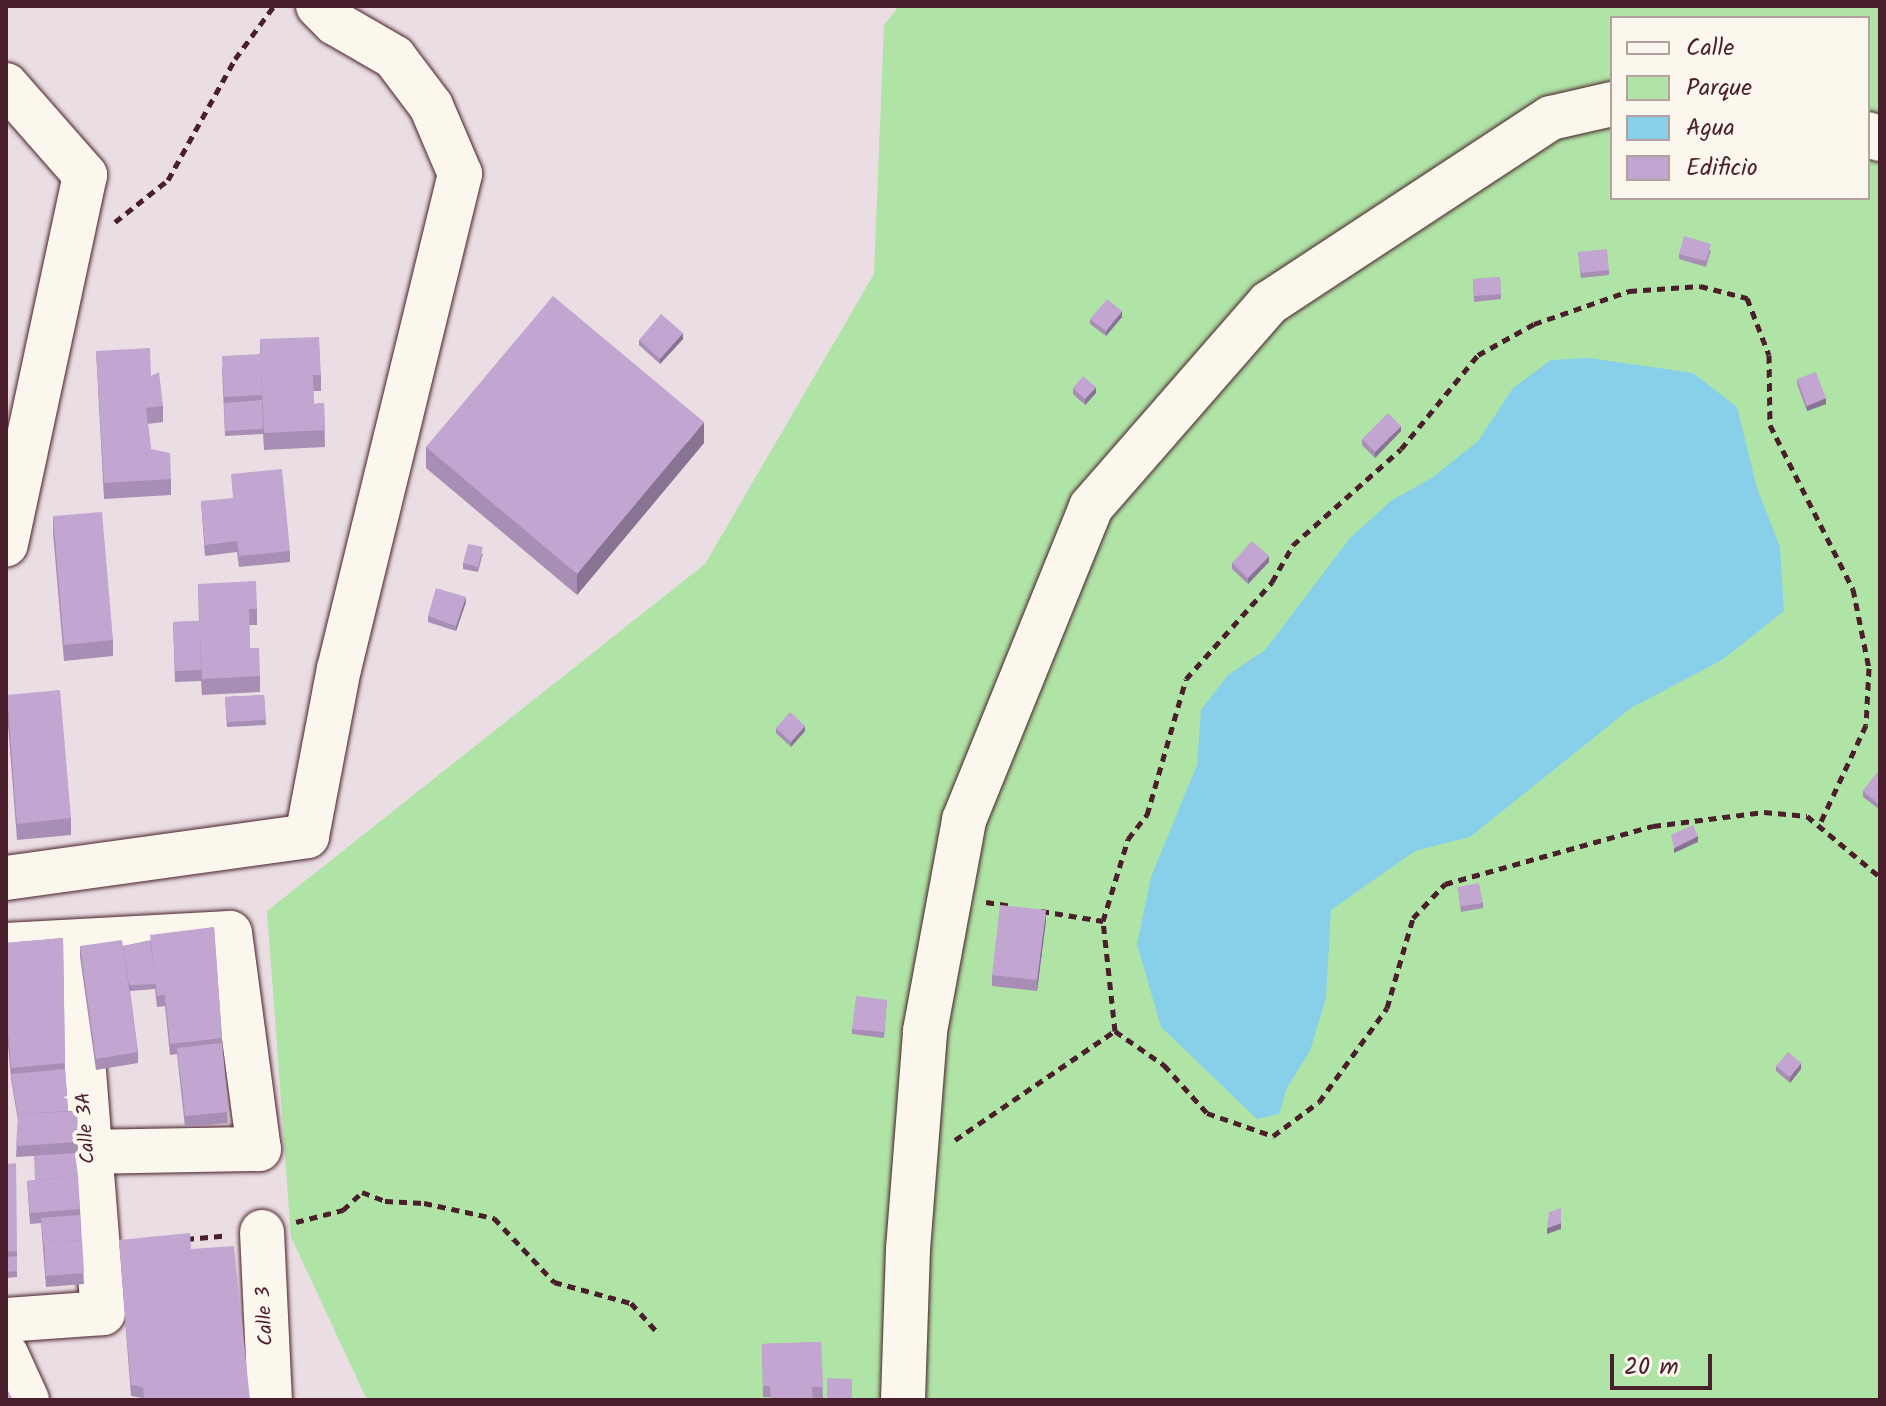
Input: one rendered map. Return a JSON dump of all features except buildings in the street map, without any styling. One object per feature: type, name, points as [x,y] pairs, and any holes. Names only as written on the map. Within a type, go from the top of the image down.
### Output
[{"type":"street","points":[[6,878],[307,836],[339,669],[460,174],[431,106],[394,57],[335,23],[318,6]]},
{"type":"street","points":[[6,85],[85,175],[7,542]]},
{"type":"street","points":[[903,1400],[914,1169],[925,1031],[964,820],[1091,507],[1269,303],[1551,118],[1610,104]]},
{"type":"street","points":[[6,945],[230,933],[259,1149],[89,1152]]},
{"type":"street","name":"Calle 3A","points":[[6,1320],[103,1313],[74,942]]},
{"type":"street","name":"Calle 3","points":[[262,1232],[270,1400]]},
{"type":"street","points":[[6,1354],[27,1400]]},
{"type":"path","points":[[112,224],[168,180],[235,59],[274,6]]},
{"type":"path","points":[[1819,826],[1866,725],[1869,668],[1853,589],[1770,425],[1769,355],[1747,298],[1700,286],[1629,291],[1534,324],[1478,355],[1401,449],[1293,545],[1272,582],[1186,679],[1147,815],[1128,839],[1103,921],[1115,1031],[1164,1065],[1207,1113],[1273,1136],[1319,1102],[1387,1008],[1413,918],[1445,884],[1653,826],[1764,812],[1807,816],[1880,877]]},
{"type":"path","points":[[950,896],[1103,921]]},
{"type":"path","points":[[914,1169],[1115,1031]]},
{"type":"path","points":[[172,1241],[262,1232],[343,1210],[362,1192],[385,1201],[494,1218],[554,1282],[631,1303],[657,1332]]},
{"type":"green space","points":[[899,6],[1880,6],[1880,1400],[367,1400],[291,1237],[267,911],[705,564],[874,274],[884,25]]},
{"type":"water","points":[[1589,358],[1693,373],[1737,407],[1757,488],[1780,547],[1784,611],[1722,660],[1631,708],[1470,837],[1415,851],[1331,910],[1326,998],[1310,1051],[1287,1088],[1279,1114],[1257,1119],[1161,1027],[1137,944],[1151,877],[1197,765],[1201,710],[1228,675],[1265,650],[1350,538],[1392,500],[1432,478],[1478,441],[1513,388],[1551,360]]}]
